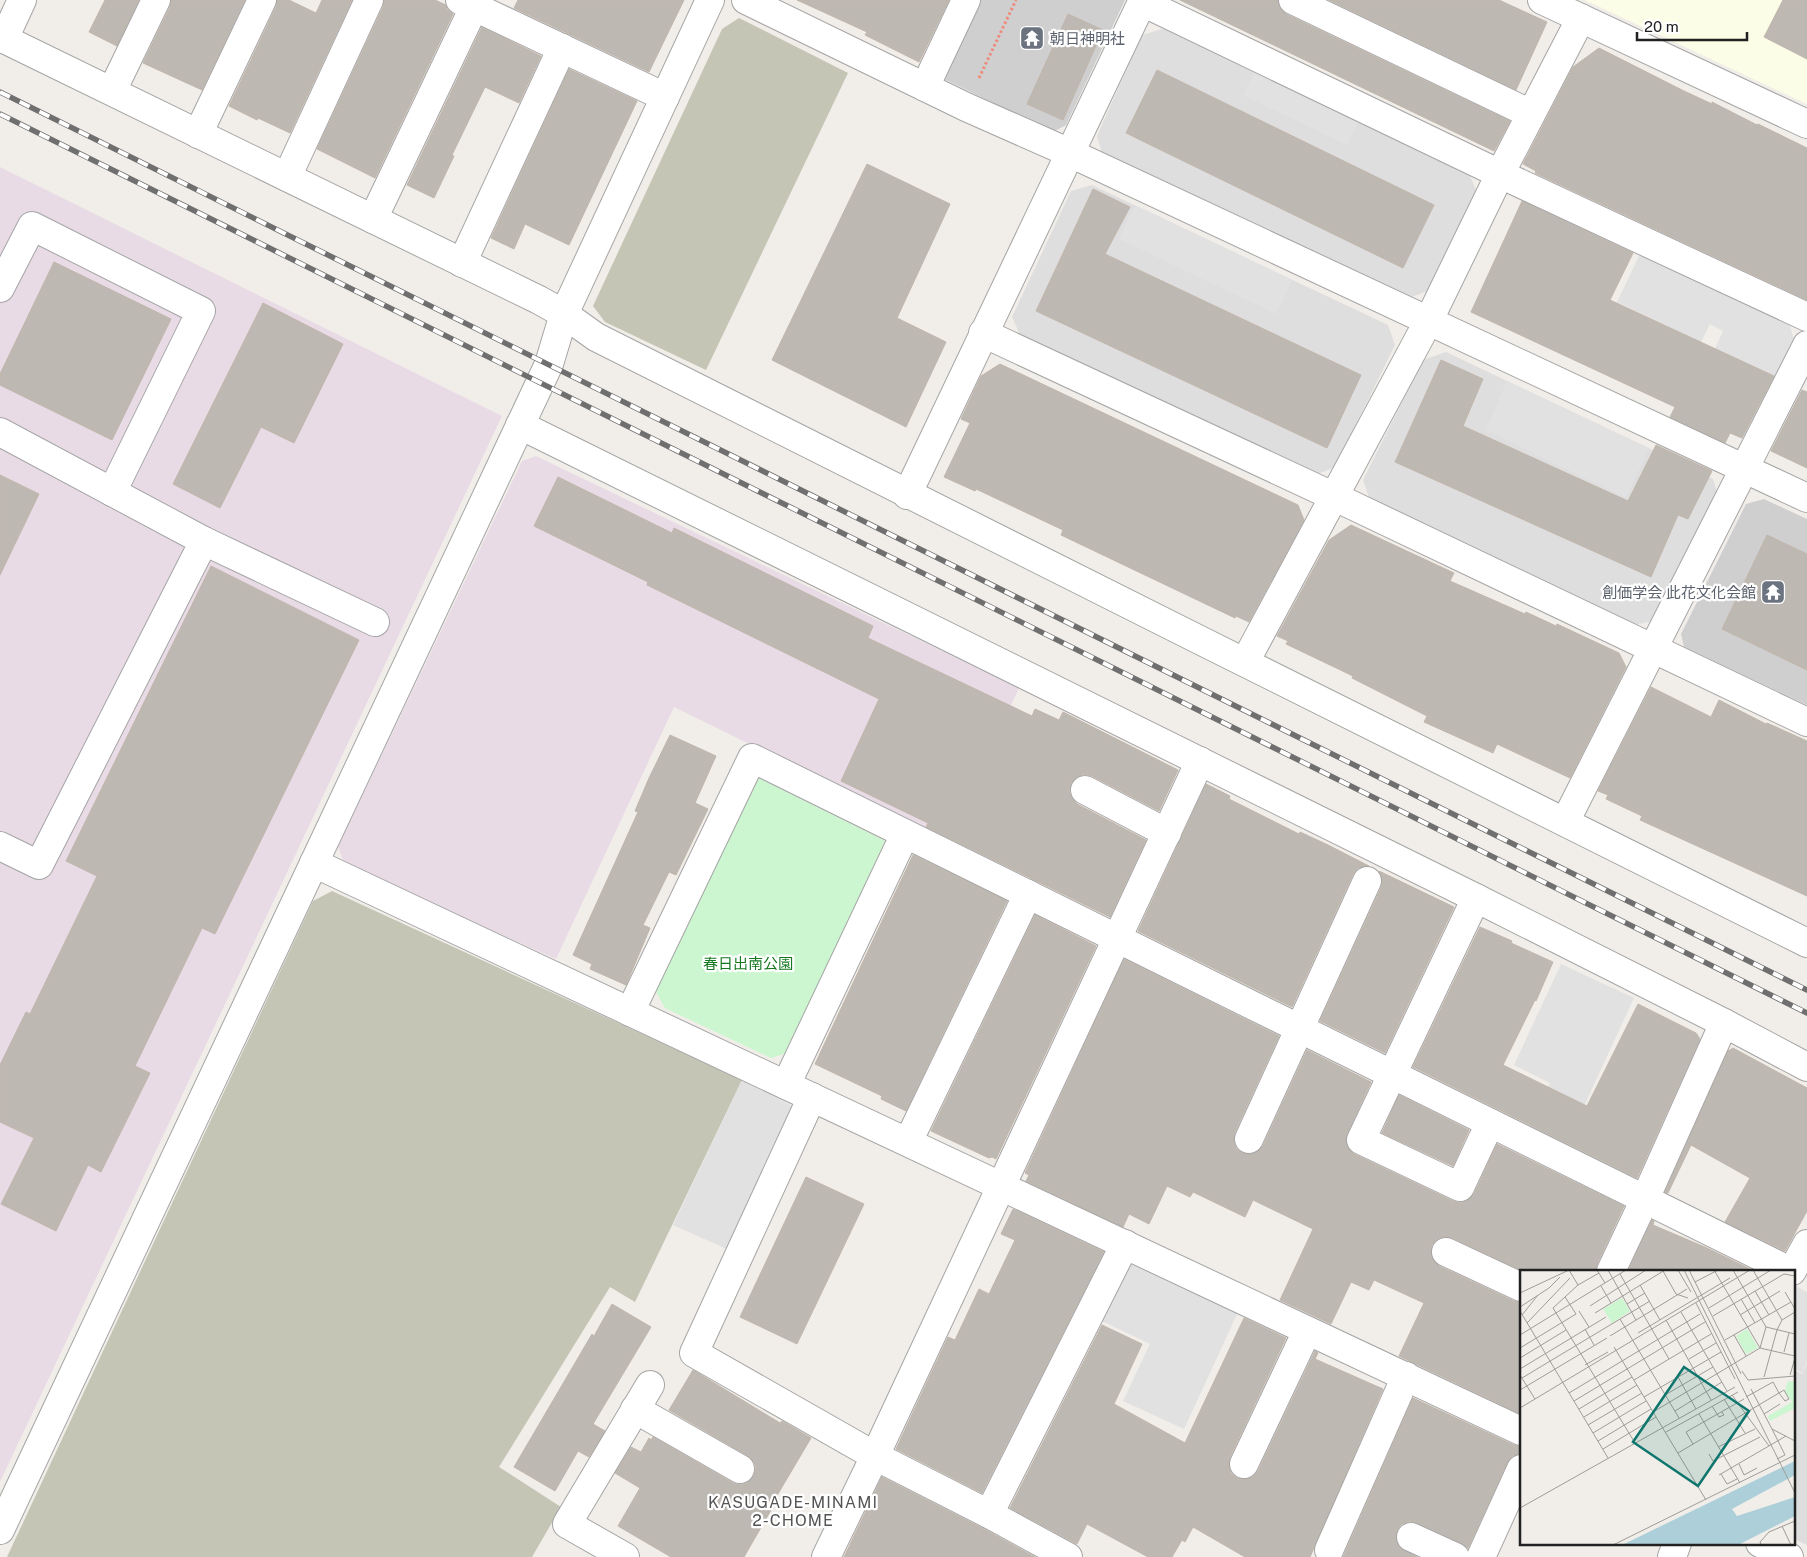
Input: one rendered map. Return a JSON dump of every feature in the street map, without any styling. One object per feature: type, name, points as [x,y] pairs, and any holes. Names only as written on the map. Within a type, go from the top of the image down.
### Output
[{"type":"street","points":[[22,0],[2,38],[462,262],[564,314],[596,337],[907,495],[1807,943]]},
{"type":"street","points":[[112,91],[156,0]]},
{"type":"street","points":[[198,134],[262,0]]},
{"type":"street","points":[[287,177],[369,0]]},
{"type":"street","points":[[0,1530],[550,364],[564,314],[710,0]]},
{"type":"street","points":[[746,0],[966,107],[1070,153],[1807,498]]},
{"type":"street","points":[[925,87],[966,0]]},
{"type":"street","points":[[1293,0],[1531,114]]},
{"type":"street","points":[[1542,0],[1807,124]]},
{"type":"street","points":[[907,495],[1142,1],[1500,174],[1807,317]]},
{"type":"street","points":[[373,219],[467,3],[665,97]]},
{"type":"street","points":[[1245,662],[1429,320],[1500,174],[1581,18]]},
{"type":"street","points":[[462,262],[562,48]]},
{"type":"street","points":[[0,288],[32,226],[201,311],[112,492]]},
{"type":"street","points":[[983,333],[1335,496],[1807,722]]},
{"type":"street","points":[[1565,822],[1807,344]]},
{"type":"street","points":[[520,425],[1476,898],[1807,1067]]},
{"type":"street","points":[[0,432],[204,541],[375,622]]},
{"type":"street","points":[[0,846],[39,865],[204,541]]},
{"type":"street","points":[[630,1012],[752,758],[1790,1270]]},
{"type":"street","points":[[826,1557],[1200,762]]},
{"type":"street","points":[[1085,790],[1166,832]]},
{"type":"street","points":[[786,1085],[905,834]]},
{"type":"street","points":[[314,863],[1520,1431]]},
{"type":"street","points":[[1249,1139],[1367,881]]},
{"type":"street","points":[[908,1142],[1028,894]]},
{"type":"street","points":[[1476,898],[1361,1140],[1460,1187],[1490,1123]]},
{"type":"street","points":[[1611,1270],[1724,1023]]},
{"type":"street","points":[[812,1097],[694,1353],[875,1456],[1068,1557]]},
{"type":"street","points":[[989,1514],[1125,1244]]},
{"type":"street","points":[[1793,1270],[1807,1244]]},
{"type":"street","points":[[1446,1252],[1520,1286]]},
{"type":"street","points":[[1794,1272],[1807,1279]]},
{"type":"street","points":[[1244,1464],[1307,1330]]},
{"type":"street","points":[[1329,1550],[1406,1376]]},
{"type":"street","points":[[610,1553],[567,1524],[650,1385]]},
{"type":"street","points":[[635,1409],[740,1470]]},
{"type":"street","points":[[1482,1557],[1520,1471]]},
{"type":"street","points":[[1411,1538],[1455,1557]]},
{"type":"street","points":[[1672,1557],[1677,1544]]},
{"type":"street","points":[[1762,1544],[1789,1557]]},
{"type":"path","points":[[966,107],[1016,0]]},
{"type":"shaded area","name":"朝日神明社","points":[[976,0],[1125,0],[1066,125],[1053,132],[940,77]]},
{"type":"shaded area","points":[[1585,0],[1807,0],[1807,104],[1730,68]]},
{"type":"shaded area","points":[[739,18],[848,73],[706,370],[605,322],[593,306],[722,29]]},
{"type":"shaded area","points":[[1165,28],[1469,173],[1477,193],[1427,291],[1407,299],[1103,156],[1097,136],[1142,35]]},
{"type":"shaded area","points":[[1255,71],[1359,120],[1347,145],[1243,95]]},
{"type":"shaded area","points":[[0,167],[502,416],[0,1482]]},
{"type":"shaded area","points":[[1092,185],[1388,325],[1395,345],[1335,467],[1313,476],[1021,337],[1012,317],[1071,191]]},
{"type":"shaded area","points":[[1135,205],[1292,280],[1276,314],[1119,239]]},
{"type":"shaded area","points":[[1641,252],[1788,320],[1795,342],[1777,378],[1715,349],[1723,331],[1710,324],[1701,342],[1617,302]]},
{"type":"shaded area","points":[[1446,352],[1713,479],[1718,495],[1657,620],[1635,625],[1370,500],[1363,480],[1423,360]]},
{"type":"shaded area","points":[[1507,381],[1649,448],[1626,498],[1486,430]]},
{"type":"shaded area","points":[[536,456],[1019,688],[948,842],[674,707],[556,959],[345,865],[338,847],[522,461]]},
{"type":"shaded area","points":[[1764,499],[1807,519],[1807,705],[1684,647],[1681,634],[1746,504]]},
{"type":"shaded area","points":[[332,891],[742,1080],[635,1302],[610,1287],[499,1467],[561,1507],[532,1557],[7,1557],[313,901]]},
{"type":"shaded area","points":[[1561,964],[1634,998],[1566,1145],[1530,1127],[1550,1083],[1514,1065]]},
{"type":"shaded area","points":[[742,1080],[794,1107],[729,1250],[673,1225]]},
{"type":"shaded area","points":[[1130,1261],[1238,1312],[1184,1429],[1123,1401],[1150,1344],[1102,1321]]},
{"type":"shaded area","points":[[1794,1286],[1807,1292],[1807,1362],[1802,1373],[1794,1369]]},
{"type":"shaded area","points":[[1807,1364],[1807,1545],[1794,1539],[1794,1370],[1802,1374]]},
{"type":"green space","name":"春日出南公園","points":[[759,778],[885,841],[787,1053],[771,1058],[665,1008],[654,988]]},
{"type":"building","points":[[105,0],[139,0],[117,46],[89,32]]},
{"type":"building","points":[[171,0],[245,0],[202,90],[143,63],[170,7]]},
{"type":"building","points":[[277,0],[289,0],[316,13],[322,0],[352,0],[290,133],[229,106],[276,7]]},
{"type":"building","points":[[384,0],[435,0],[446,5],[447,9],[453,14],[375,178],[317,149],[383,7]]},
{"type":"building","points":[[518,0],[684,0],[649,72],[514,8]]},
{"type":"building","points":[[797,0],[949,0],[919,62],[865,35],[867,32]]},
{"type":"building","points":[[1180,0],[1278,0],[1280,8],[1286,14],[1510,121],[1494,151]]},
{"type":"building","points":[[1329,0],[1499,0],[1547,22],[1516,90]]},
{"type":"building","points":[[1783,0],[1807,0],[1807,59],[1764,37]]},
{"type":"building","points":[[1068,14],[1103,30],[1063,120],[1027,104]]},
{"type":"building","points":[[482,27],[541,56],[519,103],[485,87],[452,155],[454,156],[434,198],[407,185]]},
{"type":"building","points":[[1599,48],[1684,91],[1712,104],[1712,102],[1807,148],[1807,300],[1535,173],[1536,171],[1523,164],[1573,67]]},
{"type":"building","points":[[569,69],[637,101],[569,245],[525,224],[514,249],[491,238]]},
{"type":"building","points":[[1157,70],[1434,205],[1403,268],[1126,133]]},
{"type":"building","points":[[867,164],[950,204],[897,318],[946,342],[906,427],[772,360]]},
{"type":"building","points":[[1093,189],[1130,207],[1105,254],[1361,375],[1327,448],[1036,311]]},
{"type":"building","points":[[1522,201],[1633,253],[1610,300],[1774,376],[1742,438],[1730,433],[1725,443],[1670,417],[1675,407],[1471,312]]},
{"type":"building","points":[[54,262],[171,319],[112,440],[0,385],[0,374]]},
{"type":"building","points":[[263,303],[343,344],[294,443],[261,427],[220,508],[173,484]]},
{"type":"building","points":[[1441,360],[1483,379],[1463,426],[1628,501],[1656,445],[1712,471],[1688,519],[1678,515],[1651,577],[1395,462]]},
{"type":"building","points":[[1000,364],[1298,505],[1304,520],[1249,622],[1236,616],[1235,618],[1061,535],[1063,530],[976,489],[975,491],[944,477],[970,423],[961,419],[981,376]]},
{"type":"building","points":[[1802,390],[1807,392],[1807,468],[1771,451]]},
{"type":"building","points":[[0,475],[39,494],[0,575]]},
{"type":"building","points":[[558,477],[672,533],[674,528],[873,626],[868,638],[1032,716],[1035,709],[1059,720],[1063,712],[1178,770],[1159,811],[1092,776],[1084,774],[1077,777],[1071,783],[1069,791],[1077,804],[1146,840],[1110,917],[926,827],[928,823],[841,781],[879,699],[647,585],[648,582],[534,526]]},
{"type":"building","points":[[1351,525],[1454,573],[1450,581],[1525,614],[1526,612],[1556,626],[1557,624],[1619,653],[1626,667],[1570,778],[1497,744],[1493,753],[1424,722],[1427,716],[1352,678],[1353,676],[1286,644],[1288,641],[1277,636],[1329,540]]},
{"type":"building","name":"創価学会 此花文化会館","points":[[1767,535],[1807,554],[1807,670],[1722,629]]},
{"type":"building","points":[[211,566],[359,640],[215,934],[202,928],[135,1066],[150,1073],[101,1172],[88,1165],[56,1231],[1,1204],[34,1138],[0,1122],[0,1065],[26,1012],[30,1014],[97,876],[66,861]]},
{"type":"building","points":[[1651,687],[1711,717],[1719,700],[1766,724],[1807,741],[1807,896],[1640,820],[1642,816],[1606,799],[1608,795],[1598,791]]},
{"type":"building","points":[[670,735],[716,756],[695,803],[708,809],[676,875],[669,872],[643,925],[650,928],[626,985],[590,969],[592,964],[573,955],[638,812],[635,811],[649,778]]},
{"type":"building","points":[[1206,784],[1230,796],[1229,799],[1369,866],[1358,868],[1353,874],[1292,1007],[1138,931]]},
{"type":"building","points":[[913,855],[1007,901],[906,1111],[881,1099],[882,1096],[815,1064]]},
{"type":"building","points":[[1379,871],[1454,907],[1385,1053],[1320,1021],[1381,888],[1382,879]]},
{"type":"building","points":[[1035,915],[1096,946],[996,1159],[989,1158],[931,1131]]},
{"type":"building","points":[[1480,927],[1553,962],[1536,1001],[1503,1065],[1587,1106],[1638,1004],[1696,1033],[1700,1039],[1637,1178],[1413,1067]]},
{"type":"building","points":[[1124,959],[1279,1036],[1235,1132],[1234,1141],[1236,1148],[1242,1153],[1251,1154],[1263,1146],[1307,1050],[1371,1082],[1347,1134],[1346,1142],[1348,1148],[1354,1154],[1453,1201],[1461,1203],[1468,1200],[1474,1194],[1497,1144],[1624,1206],[1597,1264],[1596,1270],[1521,1270],[1452,1238],[1444,1237],[1432,1245],[1431,1254],[1439,1266],[1514,1301],[1520,1302],[1520,1414],[1399,1356],[1424,1303],[1374,1280],[1369,1290],[1351,1282],[1331,1324],[1280,1300],[1313,1229],[1253,1200],[1245,1217],[1193,1192],[1190,1197],[1167,1186],[1149,1224],[1129,1214],[1123,1227],[1026,1181],[1029,1175],[1025,1173]]},
{"type":"building","points":[[1733,1048],[1807,1088],[1807,1211],[1785,1251],[1725,1222],[1750,1178],[1691,1145],[1668,1193],[1665,1192],[1728,1051]]},
{"type":"building","points":[[1399,1095],[1469,1130],[1453,1166],[1382,1133]]},
{"type":"building","points":[[806,1177],[864,1204],[797,1344],[740,1317]]},
{"type":"building","points":[[1013,1209],[1104,1252],[982,1493],[896,1449],[948,1337],[955,1340],[979,1289],[989,1294],[1015,1240],[1001,1234]]},
{"type":"building","points":[[1652,1220],[1654,1221],[1653,1225],[1752,1270],[1628,1270]]},
{"type":"building","points":[[612,1304],[651,1327],[593,1424],[605,1431],[589,1457],[578,1451],[555,1491],[514,1467],[592,1334],[594,1336]]},
{"type":"building","points":[[1244,1318],[1286,1338],[1230,1457],[1229,1466],[1231,1473],[1237,1478],[1246,1479],[1253,1477],[1258,1471],[1315,1351],[1318,1353],[1315,1359],[1383,1389],[1310,1557],[1245,1557],[1193,1527],[1185,1542],[1182,1540],[1172,1557],[1148,1557],[1087,1524],[1077,1544],[1010,1508],[1102,1325],[1142,1344],[1114,1404],[1185,1443]]},
{"type":"building","points":[[693,1370],[780,1423],[782,1421],[811,1438],[772,1504],[774,1505],[744,1557],[671,1557],[618,1526],[640,1488],[615,1473],[631,1447],[641,1452],[649,1438],[651,1440],[653,1437],[733,1483],[741,1485],[747,1483],[754,1476],[756,1468],[754,1462],[748,1456],[669,1410]]},
{"type":"building","points":[[1413,1398],[1514,1445],[1520,1446],[1520,1454],[1512,1456],[1507,1463],[1468,1548],[1461,1543],[1410,1521],[1402,1524],[1397,1530],[1396,1539],[1399,1546],[1417,1557],[1343,1557]]},
{"type":"building","points":[[882,1477],[982,1528],[1035,1557],[844,1557]]},
{"type":"railway","points":[[0,92],[1807,990]]},
{"type":"railway","points":[[0,114],[1807,1013]]},
{"type":"place","name":"朝日神明社","points":[[1032,38]]},
{"type":"place","name":"創価学会 此花文化会館","points":[[1773,592]]},
{"type":"district","name":"KASUGADE-MINAMI 2-CHOME","points":[[793,1511]]}]
